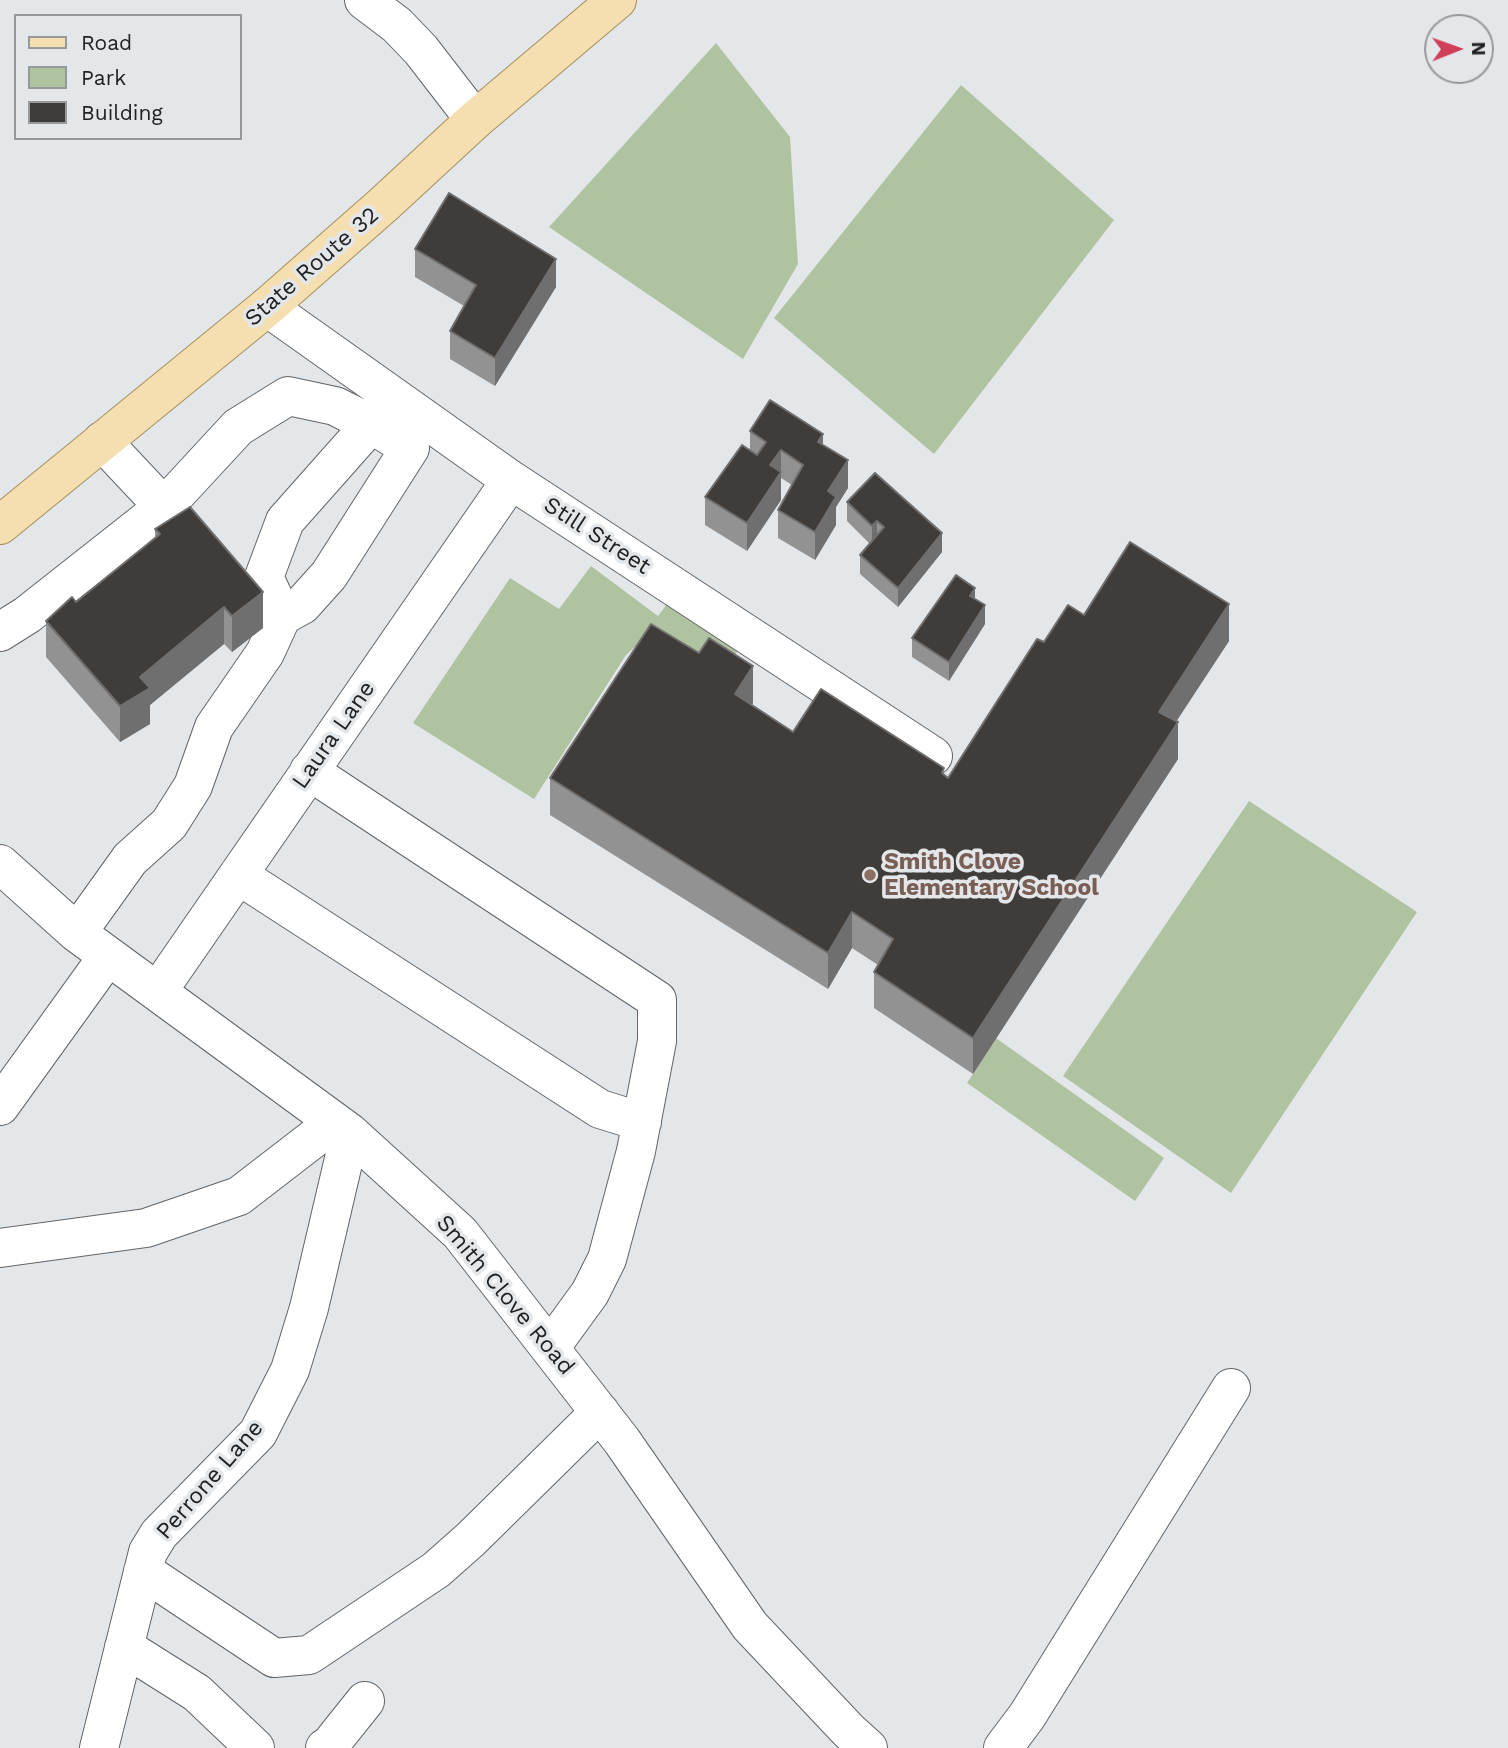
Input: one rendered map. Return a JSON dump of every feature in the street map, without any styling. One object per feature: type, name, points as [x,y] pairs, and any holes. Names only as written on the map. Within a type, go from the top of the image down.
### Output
[{"type":"main road","name":"State Route 32","points":[[0,525],[267,307],[475,120],[617,0]]},
{"type":"street","points":[[364,0],[397,25],[421,50],[475,120]]},
{"type":"street","name":"Still Street","points":[[267,307],[418,434],[511,480],[933,757]]},
{"type":"street","points":[[0,632],[27,615],[164,508],[238,427],[288,396],[328,403],[371,424],[418,434],[329,575],[302,605],[282,616],[265,653],[214,727],[194,786],[169,824],[130,859],[77,933]]},
{"type":"street","points":[[282,616],[264,577],[285,521],[371,424]]},
{"type":"street","points":[[102,441],[164,508]]},
{"type":"street","name":"Laura Lane","points":[[158,991],[511,480]]},
{"type":"street","points":[[309,771],[657,1000],[657,1041],[642,1122],[607,1259],[590,1293],[550,1348]]},
{"type":"street","name":"Smith Clove Road","points":[[0,864],[77,933],[342,1128],[460,1233],[600,1412],[750,1626],[868,1748]]},
{"type":"street","points":[[238,875],[600,1109],[642,1122]]},
{"type":"street","points":[[0,1106],[108,956]]},
{"type":"street","points":[[0,1248],[146,1228],[239,1196],[342,1128]]},
{"type":"street","name":"Perrone Lane","points":[[99,1748],[148,1552],[159,1534],[258,1433],[290,1370],[309,1308],[342,1128]]},
{"type":"street","points":[[1003,1748],[1027,1716],[1231,1388]]},
{"type":"street","points":[[144,1571],[274,1658],[309,1655],[436,1570],[600,1412]]},
{"type":"street","points":[[124,1647],[197,1693],[256,1748]]},
{"type":"street","points":[[325,1748],[365,1701]]},
{"type":"green space","points":[[716,43],[790,137],[798,264],[743,359],[549,227]]},
{"type":"green space","points":[[961,85],[1114,220],[934,454],[774,318]]},
{"type":"green space","points":[[591,566],[658,616],[676,592],[739,648],[720,681],[638,644],[626,655],[534,799],[413,723],[510,578],[559,609]]},
{"type":"green space","points":[[1249,801],[1417,912],[1231,1193],[1063,1076]]},
{"type":"green space","points":[[996,1038],[1164,1158],[1135,1201],[967,1083]]},
{"type":"building","points":[[449,193],[556,259],[495,358],[450,331],[476,285],[415,249]]},
{"type":"building","points":[[770,400],[823,434],[818,442],[848,460],[828,491],[836,497],[815,532],[778,510],[803,465],[781,450],[770,465],[781,472],[747,523],[705,497],[742,445],[757,455],[766,442],[750,431]]},
{"type":"building","points":[[875,473],[942,533],[898,588],[860,555],[884,527],[877,521],[872,526],[847,502]]},
{"type":"building","points":[[190,507],[263,592],[232,616],[224,607],[140,677],[150,688],[120,706],[46,621],[72,597],[76,602],[160,534],[155,529]]},
{"type":"building","points":[[1130,542],[1229,604],[1159,712],[1178,722],[973,1038],[874,972],[893,939],[852,912],[828,953],[550,778],[651,624],[699,653],[709,638],[753,666],[735,694],[793,732],[821,689],[944,768],[942,773],[948,778],[1037,639],[1044,642],[1068,605],[1084,615]]},
{"type":"building","points":[[956,575],[975,588],[970,596],[985,605],[949,662],[912,638]]},
{"type":"place","name":"Smith Clove Elementary School","points":[[870,875]]}]
